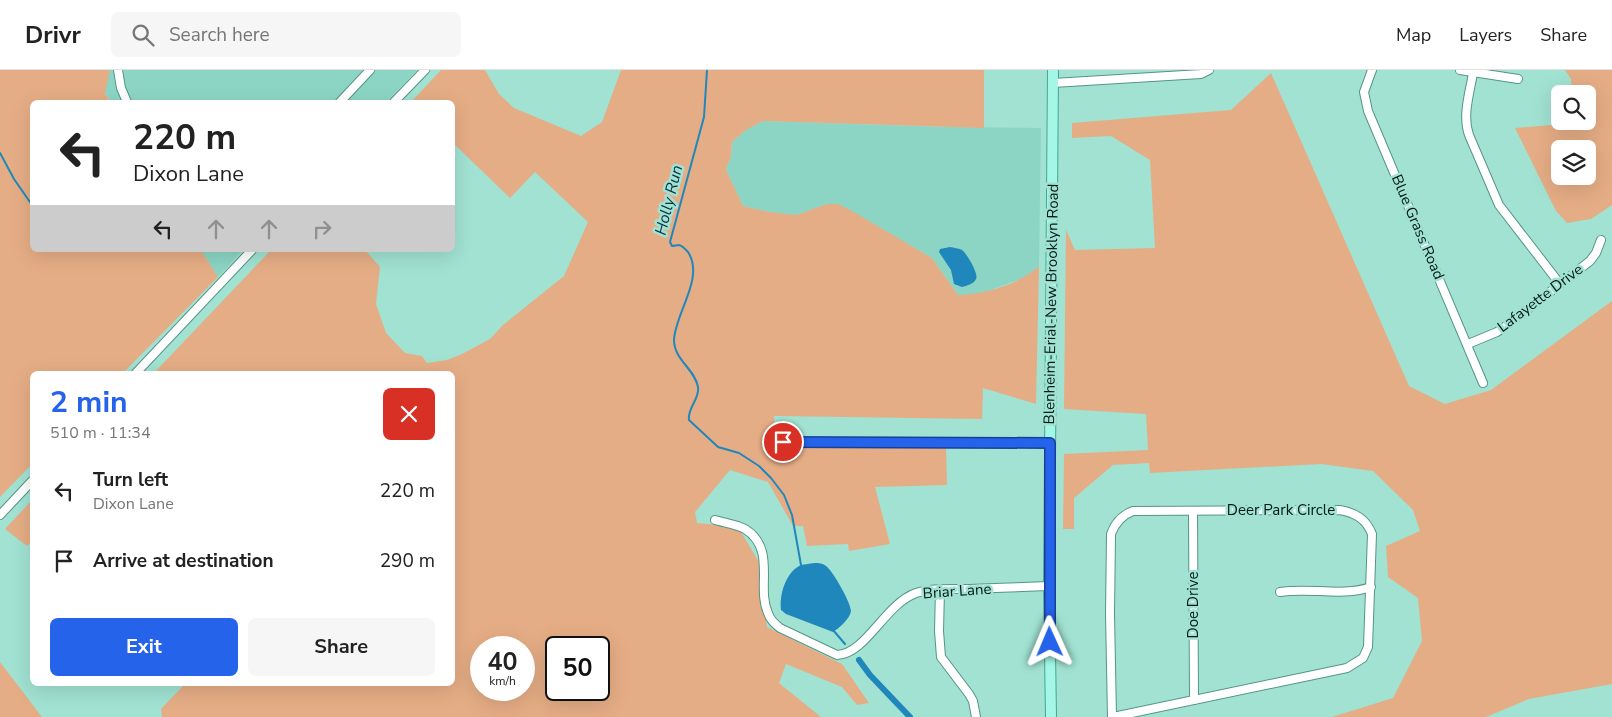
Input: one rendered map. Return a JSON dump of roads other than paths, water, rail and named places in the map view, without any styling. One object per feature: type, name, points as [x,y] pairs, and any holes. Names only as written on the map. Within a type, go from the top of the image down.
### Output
[{"type":"main road","name":"Blenheim-Erial-New Brooklyn Road","points":[[1053,70],[1049,586],[1053,717]]},
{"type":"street","points":[[118,70],[121,88],[126,100]]},
{"type":"street","points":[[342,100],[370,70]]},
{"type":"street","points":[[396,100],[425,70]]},
{"type":"street","points":[[1053,83],[1141,74],[1200,74],[1210,70]]},
{"type":"street","name":"Blue Grass Road","points":[[1372,70],[1364,92],[1368,111],[1484,382]]},
{"type":"street","points":[[1460,70],[1518,79]]},
{"type":"street","points":[[1473,73],[1466,114],[1468,134],[1499,205],[1560,284]]},
{"type":"street","name":"Lafayette Drive","points":[[1468,344],[1506,326],[1560,284],[1593,257],[1601,240]]},
{"type":"street","points":[[137,371],[248,252]]},
{"type":"street","points":[[783,442],[1050,443]]},
{"type":"street","points":[[0,515],[30,483]]},
{"type":"street","name":"Doe Drive","points":[[1193,510],[1194,700]]},
{"type":"street","name":"Deer Park Circle","points":[[1340,510],[1351,512],[1366,523],[1372,534],[1371,587],[1368,647],[1366,654],[1352,666],[1112,717],[1110,534],[1122,516],[1134,511],[1340,510]]},
{"type":"street","name":"Briar Lane","points":[[715,520],[733,524],[747,531],[760,546],[764,564],[765,604],[772,621],[780,628],[837,655],[846,655],[857,648],[895,606],[916,594],[940,590],[1049,586]]},
{"type":"street","points":[[1280,592],[1297,589],[1352,591],[1371,587]]},
{"type":"street","points":[[940,590],[939,631],[941,657],[969,694],[973,701],[976,717]]},
{"type":"water","points":[[950,247],[962,250],[974,269],[975,281],[962,287],[954,284],[951,270],[939,252],[940,249]]},
{"type":"water","points":[[815,563],[823,564],[833,574],[850,607],[849,617],[833,632],[786,614],[781,610],[782,592],[790,574],[799,566]]},
{"type":"waterway","name":"Holly Run","points":[[707,70],[704,117],[670,242],[672,246],[678,245],[688,252],[692,262],[693,273],[688,296],[676,330],[675,347],[677,353],[693,375],[698,387],[689,420],[718,447],[739,453],[759,466],[771,478],[784,495],[792,515],[801,565]]},
{"type":"waterway","points":[[0,153],[14,179],[30,202]]},
{"type":"waterway","name":"Holly Run","points":[[833,630],[845,644]]},
{"type":"waterway","name":"Holly Run","points":[[859,660],[870,675],[910,717]]}]
